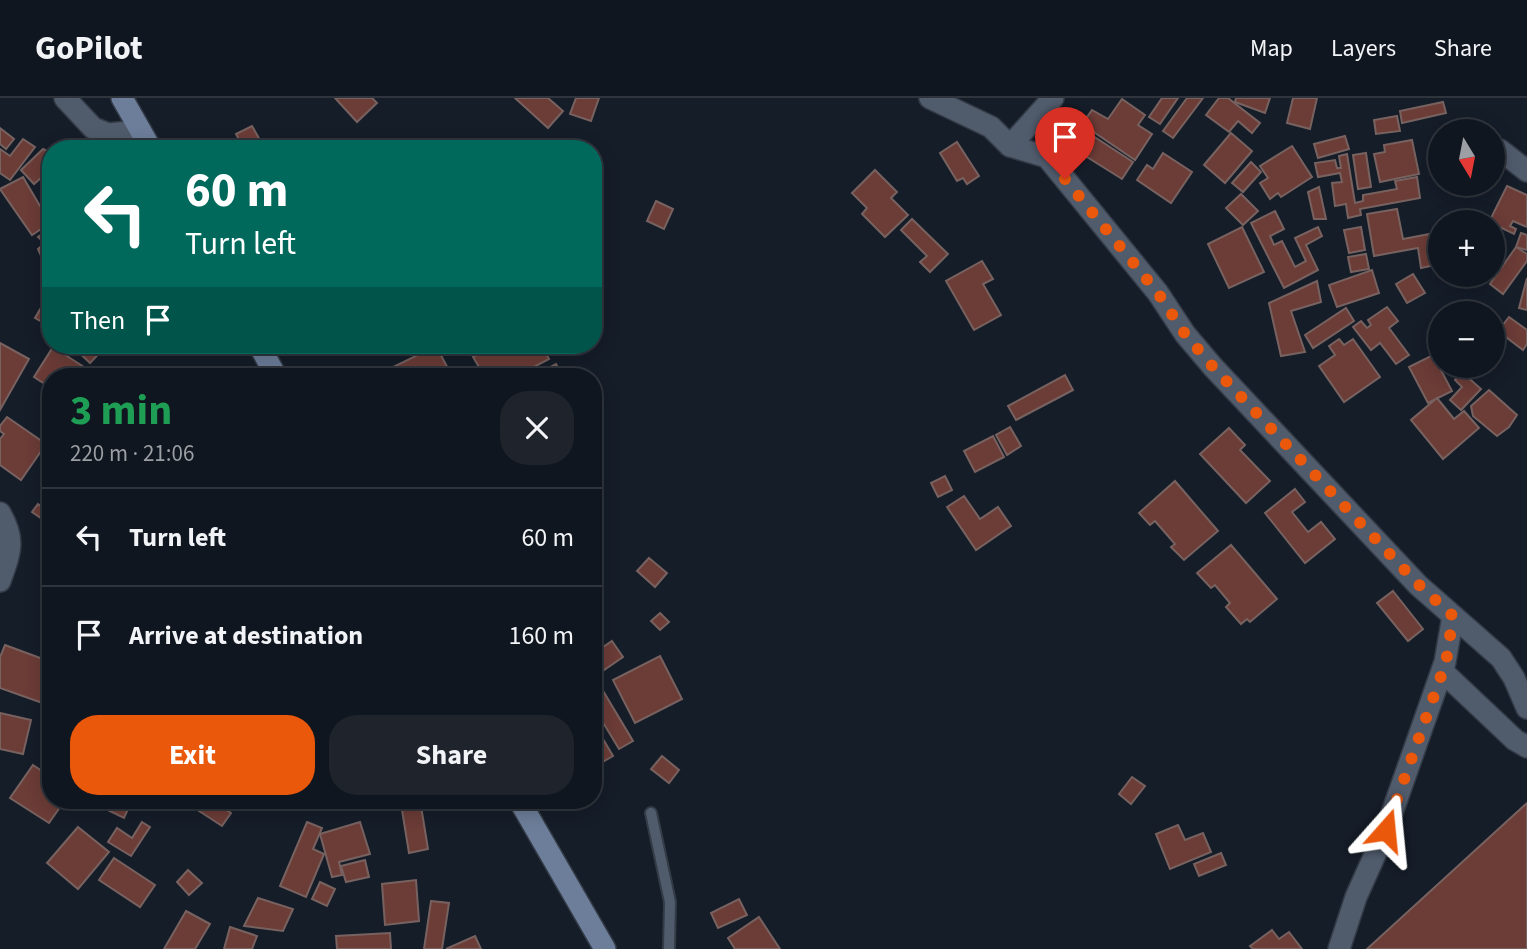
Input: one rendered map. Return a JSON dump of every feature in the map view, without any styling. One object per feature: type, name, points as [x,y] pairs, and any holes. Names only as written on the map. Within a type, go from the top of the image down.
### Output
[{"type":"main road","points":[[122,98],[146,140]]},
{"type":"main road","points":[[524,809],[605,949]]},
{"type":"street","points":[[65,98],[93,128],[108,134],[146,140]]},
{"type":"street","points":[[930,98],[991,127],[1010,146],[1047,157],[1158,293],[1185,334],[1213,367],[1418,584],[1501,657],[1527,708]]},
{"type":"street","points":[[1010,146],[1053,98]]},
{"type":"street","points":[[1505,154],[1527,171]]},
{"type":"street","points":[[0,513],[10,530],[11,549],[0,581]]},
{"type":"street","points":[[1339,949],[1356,897],[1386,830],[1442,671],[1453,616]]},
{"type":"street","points":[[1442,671],[1515,740],[1527,747]]},
{"type":"lane","points":[[651,813],[670,902],[669,949]]},
{"type":"building","points":[[335,98],[372,98],[377,103],[357,122]]},
{"type":"building","points":[[515,98],[548,98],[563,111],[548,128]]},
{"type":"building","points":[[576,98],[599,98],[591,121],[570,114]]},
{"type":"building","points":[[1162,98],[1178,98],[1160,124],[1149,117]]},
{"type":"building","points":[[1187,98],[1203,98],[1173,138],[1163,131]]},
{"type":"building","points":[[1219,98],[1228,98],[1260,123],[1252,133],[1238,121],[1229,132],[1206,115]]},
{"type":"building","points":[[1236,98],[1270,98],[1265,113],[1235,102]]},
{"type":"building","points":[[1293,98],[1317,98],[1310,129],[1287,123]]},
{"type":"building","points":[[1122,99],[1145,115],[1138,125],[1152,134],[1135,160],[1082,124],[1092,110],[1108,119]]},
{"type":"building","points":[[1443,102],[1446,113],[1402,123],[1400,111]]},
{"type":"building","points":[[1397,116],[1400,131],[1376,134],[1374,120]]},
{"type":"building","points":[[252,126],[260,140],[239,140],[236,134]]},
{"type":"building","points":[[0,128],[14,139],[6,149],[0,144]]},
{"type":"building","points":[[1231,133],[1252,151],[1225,183],[1204,165]]},
{"type":"building","points":[[1090,134],[1133,162],[1122,179],[1079,152]]},
{"type":"building","points":[[1345,136],[1349,149],[1318,158],[1314,144]]},
{"type":"building","points":[[23,139],[35,147],[10,180],[0,173],[0,149],[10,156]]},
{"type":"building","points":[[1412,140],[1419,174],[1380,182],[1374,154],[1385,152],[1384,145]]},
{"type":"building","points":[[957,142],[979,176],[967,184],[963,178],[957,181],[940,153]]},
{"type":"building","points":[[1292,146],[1312,177],[1281,197],[1278,193],[1270,199],[1260,183],[1268,178],[1260,166]]},
{"type":"building","points":[[42,150],[42,177],[34,184],[21,170]]},
{"type":"building","points":[[1163,153],[1192,172],[1171,203],[1137,180],[1147,165],[1153,169]]},
{"type":"building","points":[[1366,153],[1371,187],[1358,189],[1353,155]]},
{"type":"building","points":[[1347,154],[1355,203],[1363,201],[1363,195],[1397,189],[1395,181],[1417,177],[1420,198],[1360,209],[1361,215],[1348,218],[1346,204],[1335,206],[1332,183],[1342,182],[1340,173],[1318,177],[1315,163],[1335,160],[1337,168],[1341,168],[1339,156]]},
{"type":"building","points":[[1251,162],[1261,172],[1243,192],[1232,183]]},
{"type":"building","points":[[875,170],[897,192],[891,198],[908,215],[885,237],[862,214],[867,208],[852,193]]},
{"type":"building","points":[[23,177],[42,209],[42,228],[32,235],[0,189]]},
{"type":"building","points":[[1507,186],[1527,195],[1527,227],[1513,221],[1510,226],[1516,229],[1514,234],[1505,230],[1505,210],[1495,210],[1502,196],[1505,196]]},
{"type":"building","points":[[1319,187],[1326,219],[1314,219],[1308,192]]},
{"type":"building","points":[[1241,194],[1258,211],[1243,225],[1226,208]]},
{"type":"building","points":[[656,201],[673,209],[664,229],[647,221]]},
{"type":"building","points":[[1397,209],[1403,239],[1428,234],[1428,267],[1421,268],[1418,248],[1374,256],[1367,214]]},
{"type":"building","points":[[1275,211],[1284,229],[1270,236],[1274,245],[1282,241],[1295,267],[1306,261],[1295,238],[1318,227],[1322,236],[1306,245],[1318,270],[1284,288],[1251,223]]},
{"type":"building","points":[[912,219],[948,254],[930,272],[920,262],[927,256],[901,230]]},
{"type":"building","points":[[1242,227],[1264,272],[1229,288],[1208,244]]},
{"type":"building","points":[[1361,227],[1365,250],[1349,253],[1344,230]]},
{"type":"building","points":[[1521,233],[1527,235],[1527,250],[1516,247]]},
{"type":"building","points":[[1516,247],[1527,254],[1527,261],[1503,294],[1494,287],[1505,287],[1505,263]]},
{"type":"building","points":[[1366,254],[1369,269],[1351,272],[1348,257]]},
{"type":"building","points":[[982,261],[993,279],[983,284],[1001,315],[974,330],[946,281]]},
{"type":"building","points":[[1372,270],[1379,293],[1337,307],[1329,285]]},
{"type":"building","points":[[1413,274],[1425,293],[1407,303],[1396,284]]},
{"type":"building","points":[[1527,278],[1527,310],[1519,308]]},
{"type":"building","points":[[1317,281],[1321,302],[1291,311],[1305,352],[1281,356],[1269,303]]},
{"type":"building","points":[[42,306],[42,322],[35,318]]},
{"type":"building","points":[[1387,307],[1398,321],[1389,328],[1409,355],[1396,364],[1380,343],[1371,350],[1353,327],[1361,321],[1367,328],[1371,325],[1368,320]]},
{"type":"building","points":[[1346,308],[1354,321],[1313,348],[1305,335]]},
{"type":"building","points":[[1509,317],[1527,330],[1527,344],[1523,350],[1505,336],[1505,322]]},
{"type":"building","points":[[1339,339],[1344,345],[1353,339],[1380,377],[1344,402],[1319,366],[1335,355],[1329,346]]},
{"type":"building","points":[[0,343],[29,359],[0,410]]},
{"type":"building","points":[[49,354],[64,354],[84,367],[42,368],[42,382],[34,377]]},
{"type":"building","points":[[80,354],[98,354],[90,363]]},
{"type":"building","points":[[420,354],[440,354],[448,368],[391,368]]},
{"type":"building","points":[[479,354],[546,354],[549,359],[532,368],[477,368],[473,357]]},
{"type":"building","points":[[1428,358],[1428,378],[1445,378],[1452,391],[1428,403],[1409,367]]},
{"type":"building","points":[[1065,375],[1073,390],[1016,420],[1008,406]]},
{"type":"building","points":[[1469,378],[1481,389],[1461,410],[1450,400],[1462,387],[1455,380]]},
{"type":"building","points":[[1489,390],[1517,415],[1509,427],[1497,436],[1473,416],[1471,406]]},
{"type":"building","points":[[1437,398],[1454,419],[1464,411],[1479,428],[1443,459],[1411,420]]},
{"type":"building","points":[[7,417],[42,441],[42,450],[21,480],[0,465],[0,439],[4,434],[0,431],[0,426]]},
{"type":"building","points":[[1010,427],[1021,446],[1007,455],[996,435]]},
{"type":"building","points":[[1229,428],[1245,445],[1240,450],[1270,481],[1246,503],[1200,454]]},
{"type":"building","points":[[993,436],[1004,457],[975,472],[964,451]]},
{"type":"building","points":[[945,476],[952,490],[938,497],[931,483]]},
{"type":"building","points":[[1175,481],[1218,531],[1184,560],[1171,547],[1175,544],[1155,521],[1150,525],[1139,513]]},
{"type":"building","points":[[1295,489],[1305,502],[1292,512],[1308,532],[1321,522],[1335,539],[1305,563],[1265,513]]},
{"type":"building","points":[[964,496],[980,519],[998,507],[1011,526],[976,550],[947,507]]},
{"type":"building","points":[[38,504],[42,507],[42,519],[32,512]]},
{"type":"building","points":[[1231,545],[1277,599],[1250,622],[1247,619],[1241,624],[1226,607],[1230,603],[1215,585],[1211,588],[1197,573]]},
{"type":"building","points":[[649,558],[667,573],[655,587],[637,571]]},
{"type":"building","points":[[1393,591],[1423,629],[1408,641],[1377,603]]},
{"type":"building","points":[[660,613],[669,622],[660,630],[651,621]]},
{"type":"building","points":[[612,641],[623,657],[604,670],[602,648]]},
{"type":"building","points":[[5,645],[42,659],[42,703],[0,688],[0,657]]},
{"type":"building","points":[[660,656],[682,699],[635,723],[613,680]]},
{"type":"building","points":[[602,689],[633,741],[619,749],[602,721]]},
{"type":"building","points":[[0,713],[31,720],[23,754],[0,749]]},
{"type":"building","points":[[602,737],[613,756],[602,762]]},
{"type":"building","points":[[662,756],[679,770],[669,783],[651,769]]},
{"type":"building","points":[[33,765],[42,771],[42,809],[59,809],[49,823],[10,798]]},
{"type":"building","points":[[1132,777],[1145,786],[1131,804],[1119,794]]},
{"type":"building","points":[[1527,803],[1527,949],[1367,949]]},
{"type":"building","points":[[106,809],[128,809],[124,818]]},
{"type":"building","points":[[196,809],[225,809],[231,813],[222,826]]},
{"type":"building","points":[[421,809],[428,849],[409,853],[402,810]]},
{"type":"building","points":[[142,822],[150,827],[131,856],[108,842],[117,828],[132,838]]},
{"type":"building","points":[[307,822],[322,828],[313,849],[324,854],[306,897],[280,886]]},
{"type":"building","points":[[360,822],[370,854],[339,862],[342,875],[332,877],[320,834]]},
{"type":"building","points":[[1178,825],[1185,840],[1203,833],[1211,852],[1170,869],[1156,834]]},
{"type":"building","points":[[78,827],[109,852],[78,889],[47,863]]},
{"type":"building","points":[[1221,853],[1226,865],[1199,876],[1194,864]]},
{"type":"building","points":[[114,858],[155,885],[140,907],[99,880]]},
{"type":"building","points":[[365,860],[369,877],[346,882],[341,866]]},
{"type":"building","points":[[188,870],[202,883],[189,895],[177,882]]},
{"type":"building","points":[[416,880],[419,921],[385,925],[382,884]]},
{"type":"building","points":[[320,882],[335,889],[327,906],[312,899]]},
{"type":"building","points":[[258,898],[293,909],[283,931],[244,926]]},
{"type":"building","points":[[739,899],[747,915],[718,928],[711,913]]},
{"type":"building","points":[[431,901],[449,903],[442,949],[424,949]]},
{"type":"building","points":[[186,911],[210,924],[195,949],[164,949]]},
{"type":"building","points":[[759,917],[780,949],[735,949],[728,938]]},
{"type":"building","points":[[230,927],[257,936],[252,949],[224,949]]},
{"type":"building","points":[[1272,930],[1279,939],[1289,932],[1302,949],[1253,949],[1250,946]]},
{"type":"building","points":[[390,933],[391,949],[337,949],[336,936]]},
{"type":"building","points":[[475,936],[481,949],[446,949]]},
{"type":"route","points":[[1065,179],[1158,293],[1185,334],[1213,367],[1418,584],[1453,616],[1446,662],[1386,830]]}]
